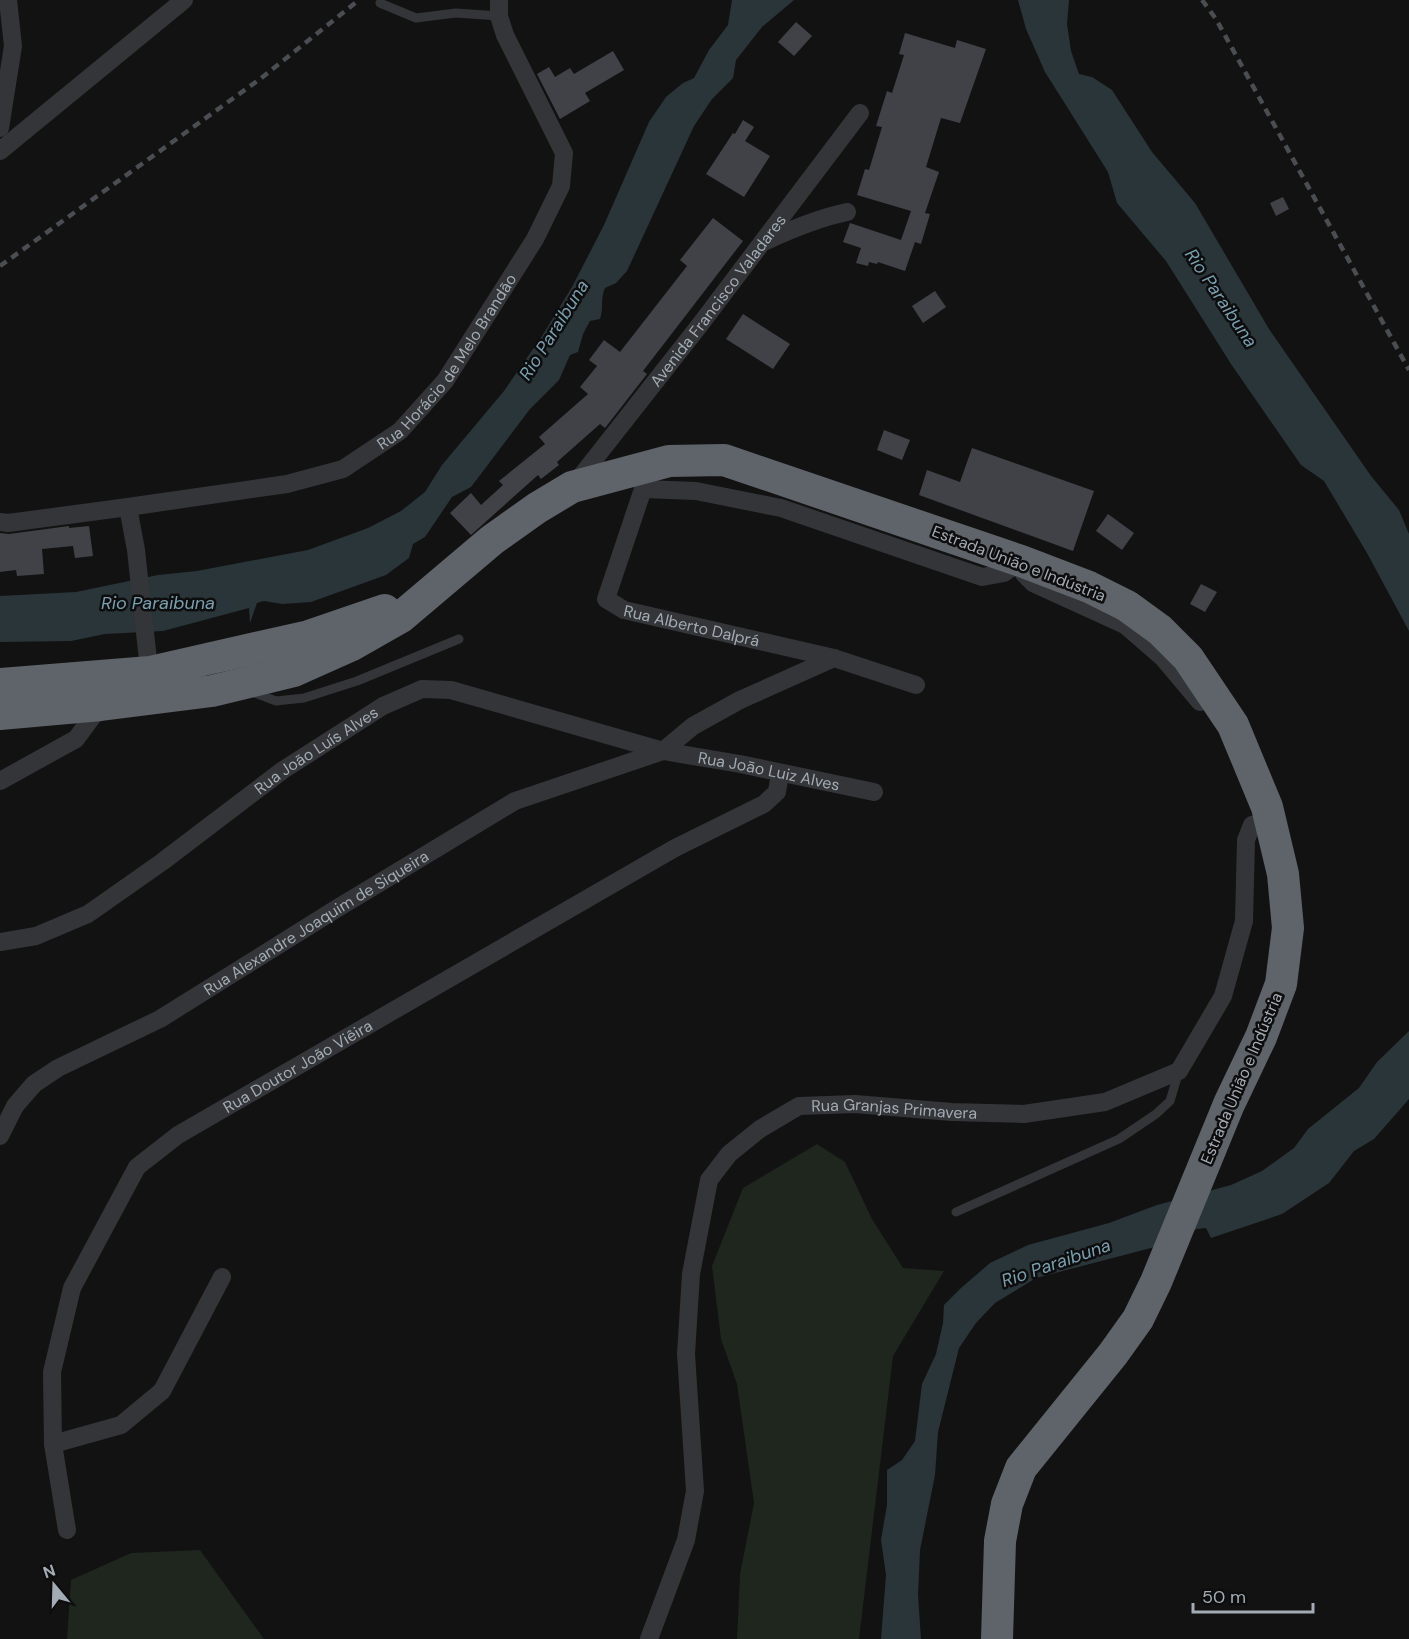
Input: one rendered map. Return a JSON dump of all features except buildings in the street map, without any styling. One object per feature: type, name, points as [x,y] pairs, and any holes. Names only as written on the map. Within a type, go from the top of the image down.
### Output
[{"type":"highway","name":"Estrada União e Indústria","points":[[473,557],[492,540],[537,508],[572,487],[648,477],[669,461],[724,460],[1021,561],[1097,602],[1127,606],[1160,630],[1188,658],[1233,725],[1270,816],[1283,874],[1288,928],[1281,984],[1261,1037],[1138,1319],[1113,1354],[1021,1468],[1007,1504],[1000,1541],[998,1639]]},
{"type":"highway","points":[[0,714],[99,690],[150,672],[257,649],[330,630],[388,609],[473,557]]},
{"type":"highway","points":[[150,672],[212,691],[294,671],[350,646],[401,617],[473,557]]},
{"type":"highway","points":[[0,684],[99,690]]},
{"type":"street","points":[[0,128],[13,46],[8,0]]},
{"type":"street","points":[[0,151],[184,0]]},
{"type":"street","name":"Rua Horácio de Melo Brandão","points":[[0,522],[8,524],[287,484],[343,469],[400,431],[445,381],[535,239],[561,186],[564,153],[505,35],[499,8]]},
{"type":"street","name":"Avenida Francisco Valadares","points":[[572,487],[699,326],[860,113]]},
{"type":"street","points":[[762,243],[794,228],[847,212]]},
{"type":"street","name":"Rua Alberto Dalprá","points":[[648,477],[606,599],[624,610],[834,658],[916,685]]},
{"type":"street","points":[[128,507],[136,550],[150,672]]},
{"type":"street","points":[[663,751],[693,726],[740,700],[834,658]]},
{"type":"street","name":"Rua João Luís Alves","points":[[0,942],[36,936],[88,914],[162,862],[283,770],[383,706],[422,689],[451,690],[663,751]]},
{"type":"street","points":[[0,781],[75,739],[99,690]]},
{"type":"street","name":"Rua Joāo Luiz Alves","points":[[663,751],[874,792]]},
{"type":"street","name":"Rua Alexandre Joaquim de Siqueira","points":[[0,1136],[15,1106],[34,1084],[58,1068],[160,1019],[515,801],[663,751]]},
{"type":"street","name":"Rua Doutor João Viêira","points":[[67,1530],[53,1444],[52,1372],[72,1288],[137,1167],[178,1135],[526,933],[675,848],[764,804],[777,792],[780,773]]},
{"type":"street","points":[[1179,1071],[1226,985],[1244,921],[1246,840],[1252,825],[1264,822],[1270,816]]},
{"type":"street","name":"Rua Granjas Primavera","points":[[649,1639],[686,1540],[695,1491],[686,1354],[692,1274],[709,1180],[729,1154],[760,1129],[799,1106],[855,1104],[952,1112],[1024,1114],[1105,1102],[1179,1071]]},
{"type":"street","points":[[53,1444],[121,1425],[162,1391],[222,1277]]},
{"type":"lane","points":[[380,3],[416,18],[499,8]]},
{"type":"lane","points":[[236,686],[276,701],[304,698],[357,681],[459,639]]},
{"type":"lane","points":[[956,1212],[1119,1139],[1156,1114],[1170,1101],[1179,1071]]},
{"type":"shaded area","points":[[817,1144],[845,1162],[872,1219],[903,1268],[944,1271],[893,1356],[859,1639],[737,1639],[740,1574],[754,1503],[737,1384],[721,1339],[712,1266],[743,1188]]},
{"type":"shaded area","points":[[200,1550],[264,1639],[67,1639],[71,1580],[131,1553]]},
{"type":"water","name":"Rio Paraibuna","points":[[732,0],[794,0],[762,27],[736,60],[733,78],[712,99],[694,126],[627,271],[616,283],[605,288],[600,319],[590,321],[583,334],[578,352],[570,355],[559,380],[530,409],[471,487],[452,497],[425,537],[413,544],[409,558],[386,575],[311,602],[282,604],[264,601],[257,603],[250,623],[249,608],[163,631],[105,634],[71,641],[0,642],[0,596],[76,592],[158,575],[197,571],[308,550],[368,528],[401,511],[425,492],[442,465],[504,391],[542,336],[572,287],[604,225],[649,122],[666,97],[683,83],[694,78],[709,50],[728,25]]},
{"type":"water","name":"Rio Paraibuna","points":[[1018,0],[1069,0],[1067,24],[1071,51],[1079,74],[1092,77],[1112,90],[1152,152],[1195,203],[1269,329],[1371,476],[1399,510],[1409,534],[1409,631],[1367,553],[1324,481],[1301,465],[1231,364],[1166,261],[1117,203],[1108,172],[1045,72],[1026,29]]},
{"type":"water","name":"Rio Paraibuna","points":[[1409,1031],[1409,1099],[1374,1139],[1354,1151],[1329,1183],[1282,1214],[1211,1238],[1206,1228],[1197,1229],[1151,1248],[1036,1278],[995,1303],[976,1323],[959,1348],[938,1432],[935,1475],[920,1550],[918,1595],[921,1639],[881,1639],[886,1575],[881,1540],[887,1505],[887,1470],[902,1460],[915,1441],[922,1384],[936,1354],[943,1323],[944,1305],[990,1263],[1028,1245],[1109,1223],[1157,1205],[1231,1185],[1262,1171],[1294,1148],[1308,1129],[1359,1088],[1377,1062]]},
{"type":"railway","points":[[0,266],[260,79],[359,0]]},
{"type":"railway","points":[[1202,0],[1216,19],[1409,370]]}]
